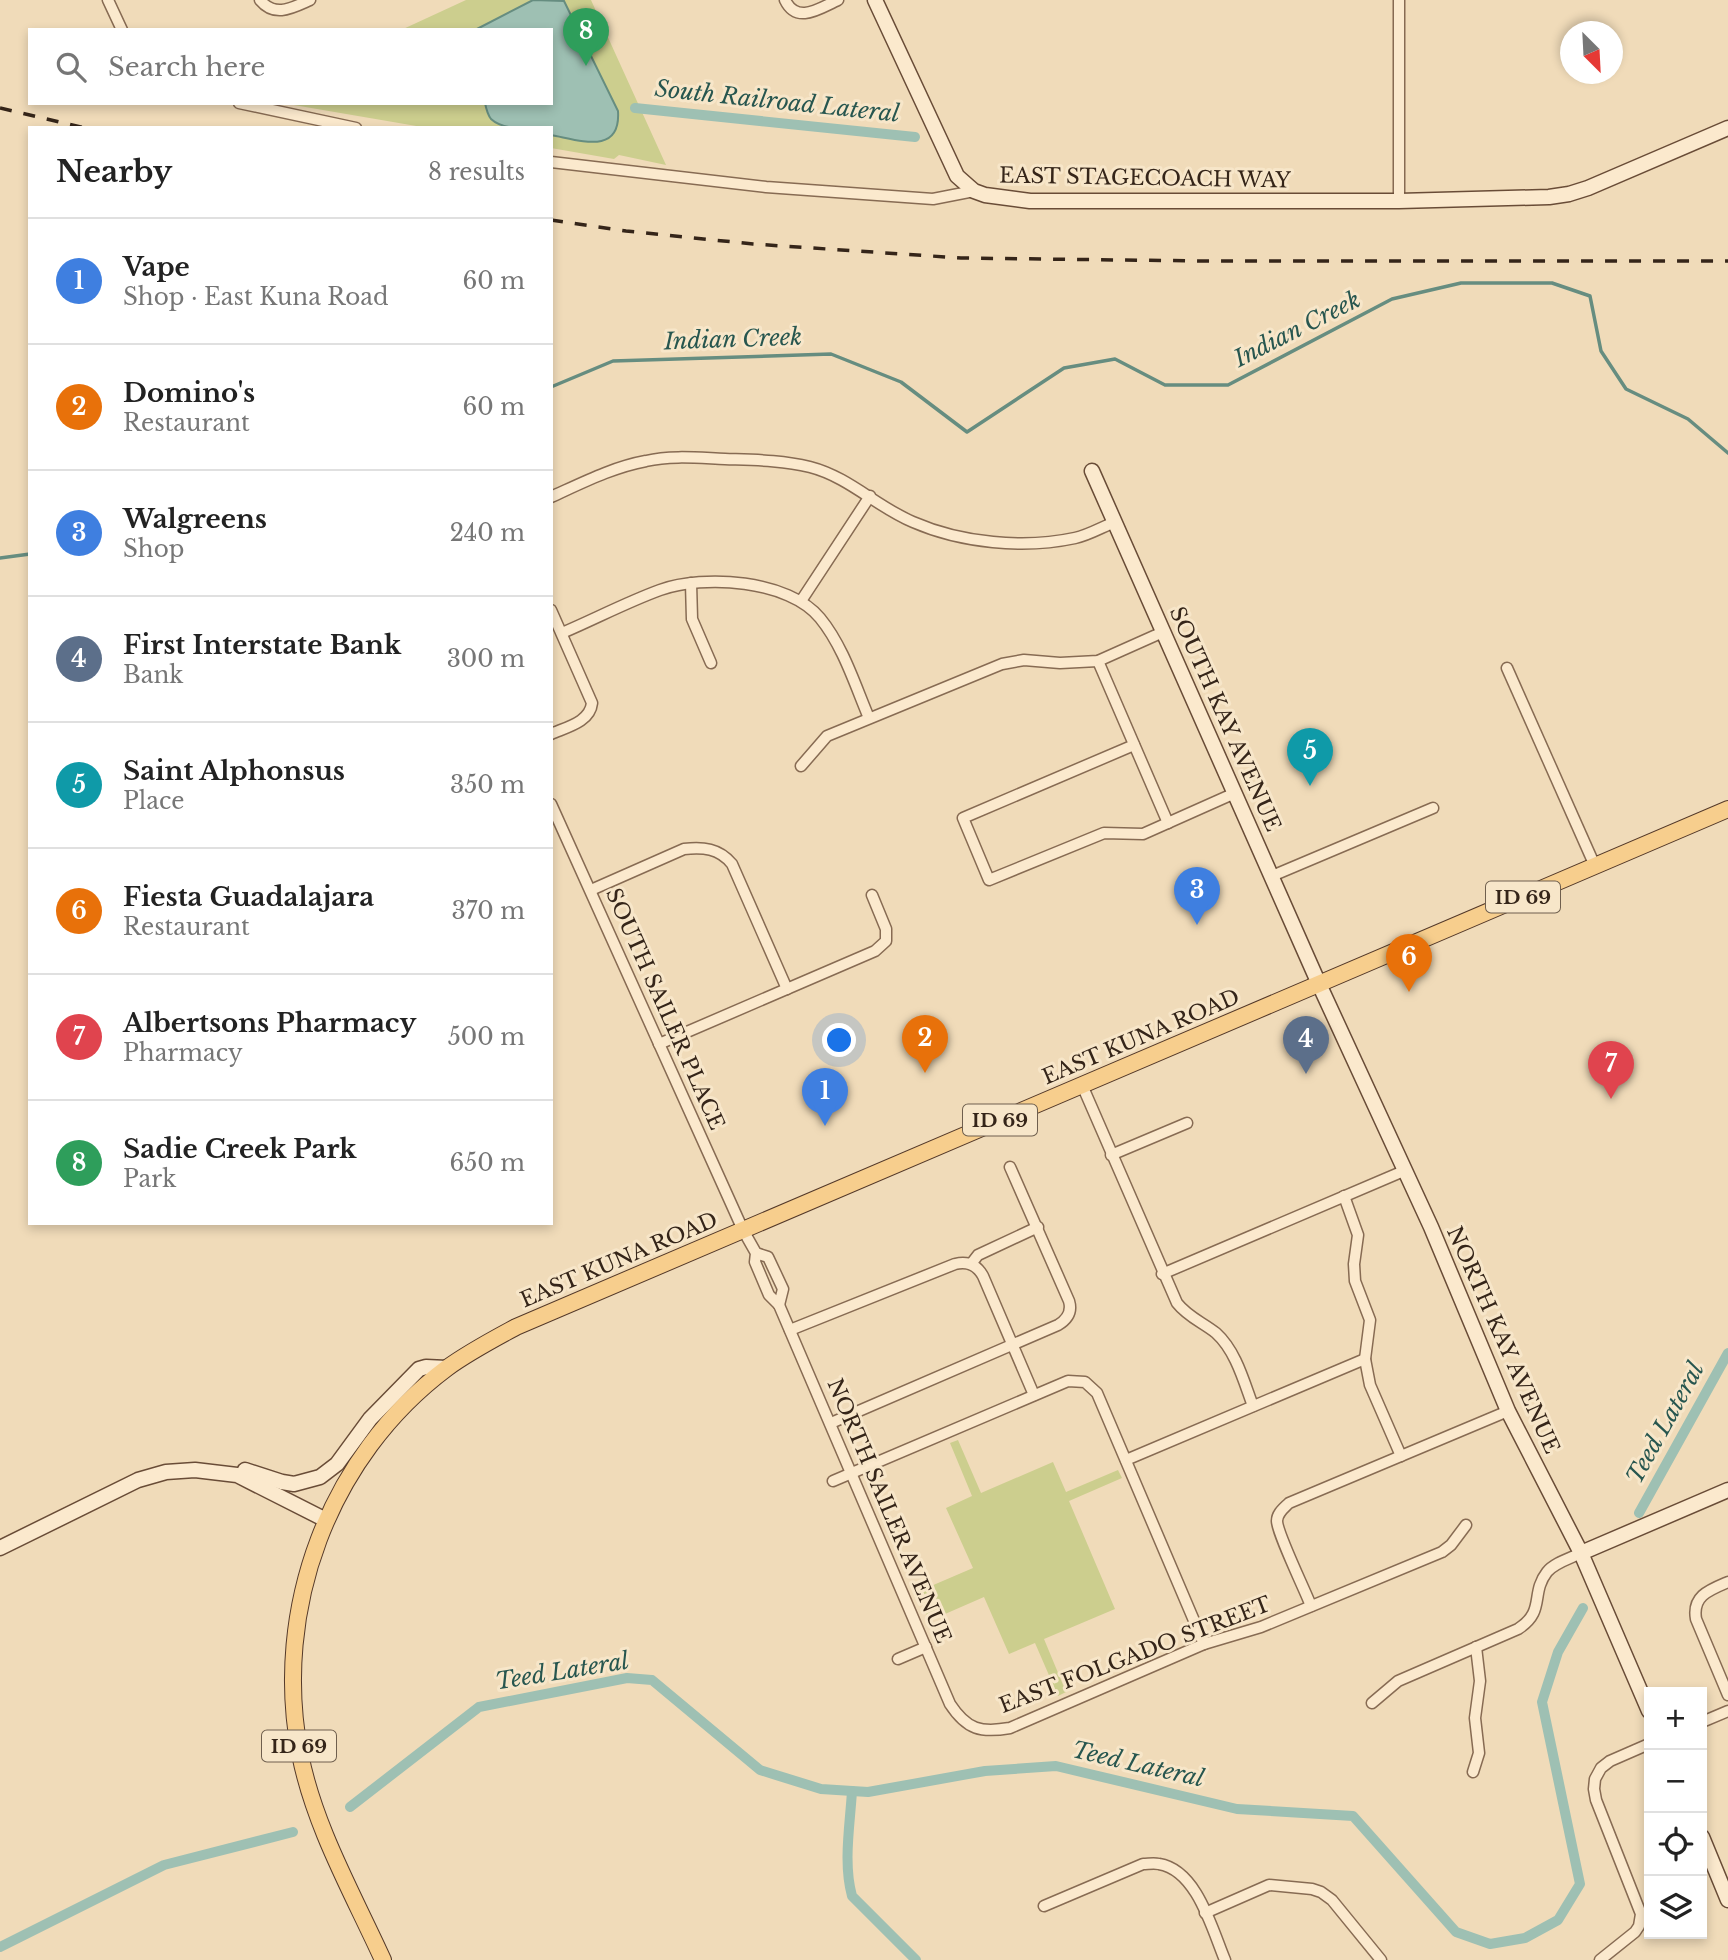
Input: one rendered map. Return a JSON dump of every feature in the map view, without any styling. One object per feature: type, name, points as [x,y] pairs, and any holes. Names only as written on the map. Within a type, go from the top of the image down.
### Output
[{"type":"main road","name":"ID 69","points":[[1319,984],[1728,809]]},
{"type":"main road","name":"EAST KUNA ROAD","points":[[326,1520],[339,1492],[392,1418],[447,1368],[480,1346],[516,1327],[1319,984]]},
{"type":"main road","name":"ID 69","points":[[326,1520],[308,1569],[295,1634],[294,1714],[300,1755],[323,1826],[383,1960]]},
{"type":"street","points":[[108,0],[121,28]]},
{"type":"street","points":[[260,0],[270,9],[288,9],[310,0]]},
{"type":"street","points":[[785,0],[796,13],[809,13],[838,0]]},
{"type":"street","points":[[875,0],[957,176],[974,191]]},
{"type":"street","points":[[1398,201],[1399,0]]},
{"type":"street","points":[[248,105],[347,126]]},
{"type":"street","name":"EAST STAGECOACH WAY","points":[[553,162],[766,187],[933,199],[974,191],[1000,199],[1030,201],[1398,201],[1549,197],[1569,194],[1728,128]]},
{"type":"street","points":[[553,496],[615,469],[645,461],[674,457],[776,461],[811,467],[836,476],[912,522],[957,536],[992,541],[1044,542],[1077,537],[1115,522]]},
{"type":"street","name":"SOUTH KAY AVENUE","points":[[1092,471],[1319,984]]},
{"type":"street","points":[[801,601],[870,496]]},
{"type":"street","points":[[691,583],[692,619],[711,663]]},
{"type":"street","points":[[562,633],[662,589],[691,583],[739,583],[772,589],[801,601],[818,615],[832,634],[869,718]]},
{"type":"street","points":[[553,614],[590,694],[591,711],[581,721],[553,733]]},
{"type":"street","points":[[801,766],[827,736],[1002,664],[1024,660],[1060,663],[1098,661],[1164,632]]},
{"type":"street","points":[[1098,661],[1168,823]]},
{"type":"street","points":[[1507,668],[1595,866]]},
{"type":"street","points":[[1135,745],[963,818],[989,880],[1104,833],[1143,834],[1235,793]]},
{"type":"street","name":"SOUTH SAILER PLACE","points":[[553,808],[743,1230]]},
{"type":"street","points":[[1272,876],[1433,808]]},
{"type":"street","points":[[591,890],[684,849],[699,847],[724,855],[732,864],[786,989]]},
{"type":"street","points":[[659,1044],[875,951],[886,941],[886,929],[872,895]]},
{"type":"street","name":"NORTH KAY AVENUE","points":[[1319,984],[1406,1170],[1508,1411],[1581,1553],[1644,1700]]},
{"type":"street","points":[[1082,1085],[1162,1274],[1177,1303],[1184,1312],[1224,1341],[1253,1406]]},
{"type":"street","points":[[1111,1155],[1187,1122]]},
{"type":"street","points":[[831,1423],[1058,1325],[1069,1315],[1069,1301],[1010,1167]]},
{"type":"street","points":[[1162,1274],[1406,1170]]},
{"type":"street","points":[[1345,1196],[1358,1235],[1354,1264],[1355,1281],[1370,1320],[1365,1359],[1370,1385],[1401,1456]]},
{"type":"street","points":[[971,1264],[978,1255],[1038,1227]]},
{"type":"street","name":"NORTH SAILER AVENUE","points":[[743,1230],[756,1253],[755,1262],[769,1295],[779,1305],[831,1423],[950,1704],[958,1716],[970,1726]]},
{"type":"street","points":[[790,1330],[955,1264],[971,1264],[979,1269],[983,1276],[1034,1395]]},
{"type":"street","points":[[1126,1460],[1365,1359]]},
{"type":"street","points":[[237,1475],[247,1470],[294,1484],[320,1477],[337,1464],[370,1419],[419,1370],[426,1367],[447,1368]]},
{"type":"street","points":[[833,1481],[1068,1381],[1085,1382],[1097,1393],[1205,1644]]},
{"type":"street","points":[[1311,1606],[1281,1535],[1277,1521],[1280,1511],[1290,1503],[1508,1411]]},
{"type":"street","points":[[0,1548],[138,1480],[166,1472],[195,1470],[237,1475],[326,1520]]},
{"type":"street","points":[[1373,1703],[1398,1681],[1529,1622],[1536,1612],[1539,1587],[1548,1570],[1581,1553],[1728,1490]]},
{"type":"street","name":"EAST FOLGADO STREET","points":[[970,1726],[989,1731],[1010,1728],[1205,1644],[1261,1627],[1442,1552],[1466,1525]]},
{"type":"street","points":[[1728,1582],[1708,1590],[1697,1602],[1696,1619],[1728,1695]]},
{"type":"street","points":[[898,1659],[926,1647]]},
{"type":"street","points":[[1473,1772],[1479,1753],[1475,1718],[1480,1681],[1476,1647]]},
{"type":"street","points":[[1707,1720],[1728,1711]]},
{"type":"street","points":[[1600,1960],[1635,1932],[1640,1920],[1640,1906],[1596,1800],[1595,1779],[1601,1768],[1610,1761],[1644,1746]]},
{"type":"street","points":[[1707,1849],[1728,1899]]},
{"type":"street","points":[[1044,1906],[1143,1864],[1159,1863],[1176,1870],[1190,1881],[1225,1960]]},
{"type":"street","points":[[1205,1913],[1269,1885],[1312,1889],[1332,1900],[1381,1960]]},
{"type":"green space","points":[[466,0],[591,0],[666,165],[619,155],[614,159],[553,148],[553,126],[416,126],[294,105],[553,105],[553,28],[405,28]]},
{"type":"green space","points":[[958,1440],[981,1493],[1053,1462],[1066,1492],[1118,1470],[1122,1478],[1069,1501],[1115,1609],[1044,1639],[1066,1692],[1058,1696],[1035,1643],[1009,1654],[984,1597],[929,1621],[917,1592],[973,1568],[946,1508],[972,1496],[950,1443]]},
{"type":"shaded area","points":[[533,0],[564,1],[618,111],[613,134],[606,140],[585,141],[553,135],[553,126],[504,126],[491,119],[486,105],[553,105],[553,28],[479,28]]},
{"type":"waterway","name":"South Railroad Lateral","points":[[635,108],[915,137]]},
{"type":"waterway","name":"Indian Creek","points":[[553,386],[613,361],[831,354],[901,382],[967,432],[1064,368],[1115,359],[1165,385],[1228,385],[1392,299],[1461,283],[1552,283],[1590,296],[1601,351],[1626,389],[1688,419],[1728,453]]},
{"type":"waterway","name":"Indian Creek","points":[[0,558],[28,554]]},
{"type":"waterway","name":"Teed Lateral","points":[[1639,1513],[1728,1353]]},
{"type":"waterway","name":"Teed Lateral","points":[[350,1807],[479,1707],[627,1678],[652,1680],[760,1770],[821,1789],[868,1792],[985,1771],[1056,1766],[1237,1809],[1353,1816],[1456,1932],[1490,1944],[1525,1938],[1558,1920],[1580,1884],[1542,1702],[1558,1652],[1583,1608]]},
{"type":"waterway","points":[[852,1791],[848,1857],[852,1896],[916,1960]]},
{"type":"waterway","name":"Teed Lateral","points":[[0,1947],[164,1865],[293,1832]]},
{"type":"railway","points":[[0,108],[76,126]]},
{"type":"railway","points":[[553,220],[753,244],[961,258],[1728,261]]},
{"type":"place","name":"Sadie Creek Park","points":[[586,66]]},
{"type":"place","name":"Saint Alphonsus","points":[[1310,786]]},
{"type":"place","name":"Walgreens","points":[[1197,925]]},
{"type":"place","name":"Fiesta Guadalajara","points":[[1409,992]]},
{"type":"place","name":"Domino's","points":[[925,1073]]},
{"type":"place","name":"First Interstate Bank","points":[[1306,1074]]},
{"type":"place","name":"Albertsons Pharmacy","points":[[1611,1099]]},
{"type":"place","name":"Vape","points":[[825,1126]]}]
